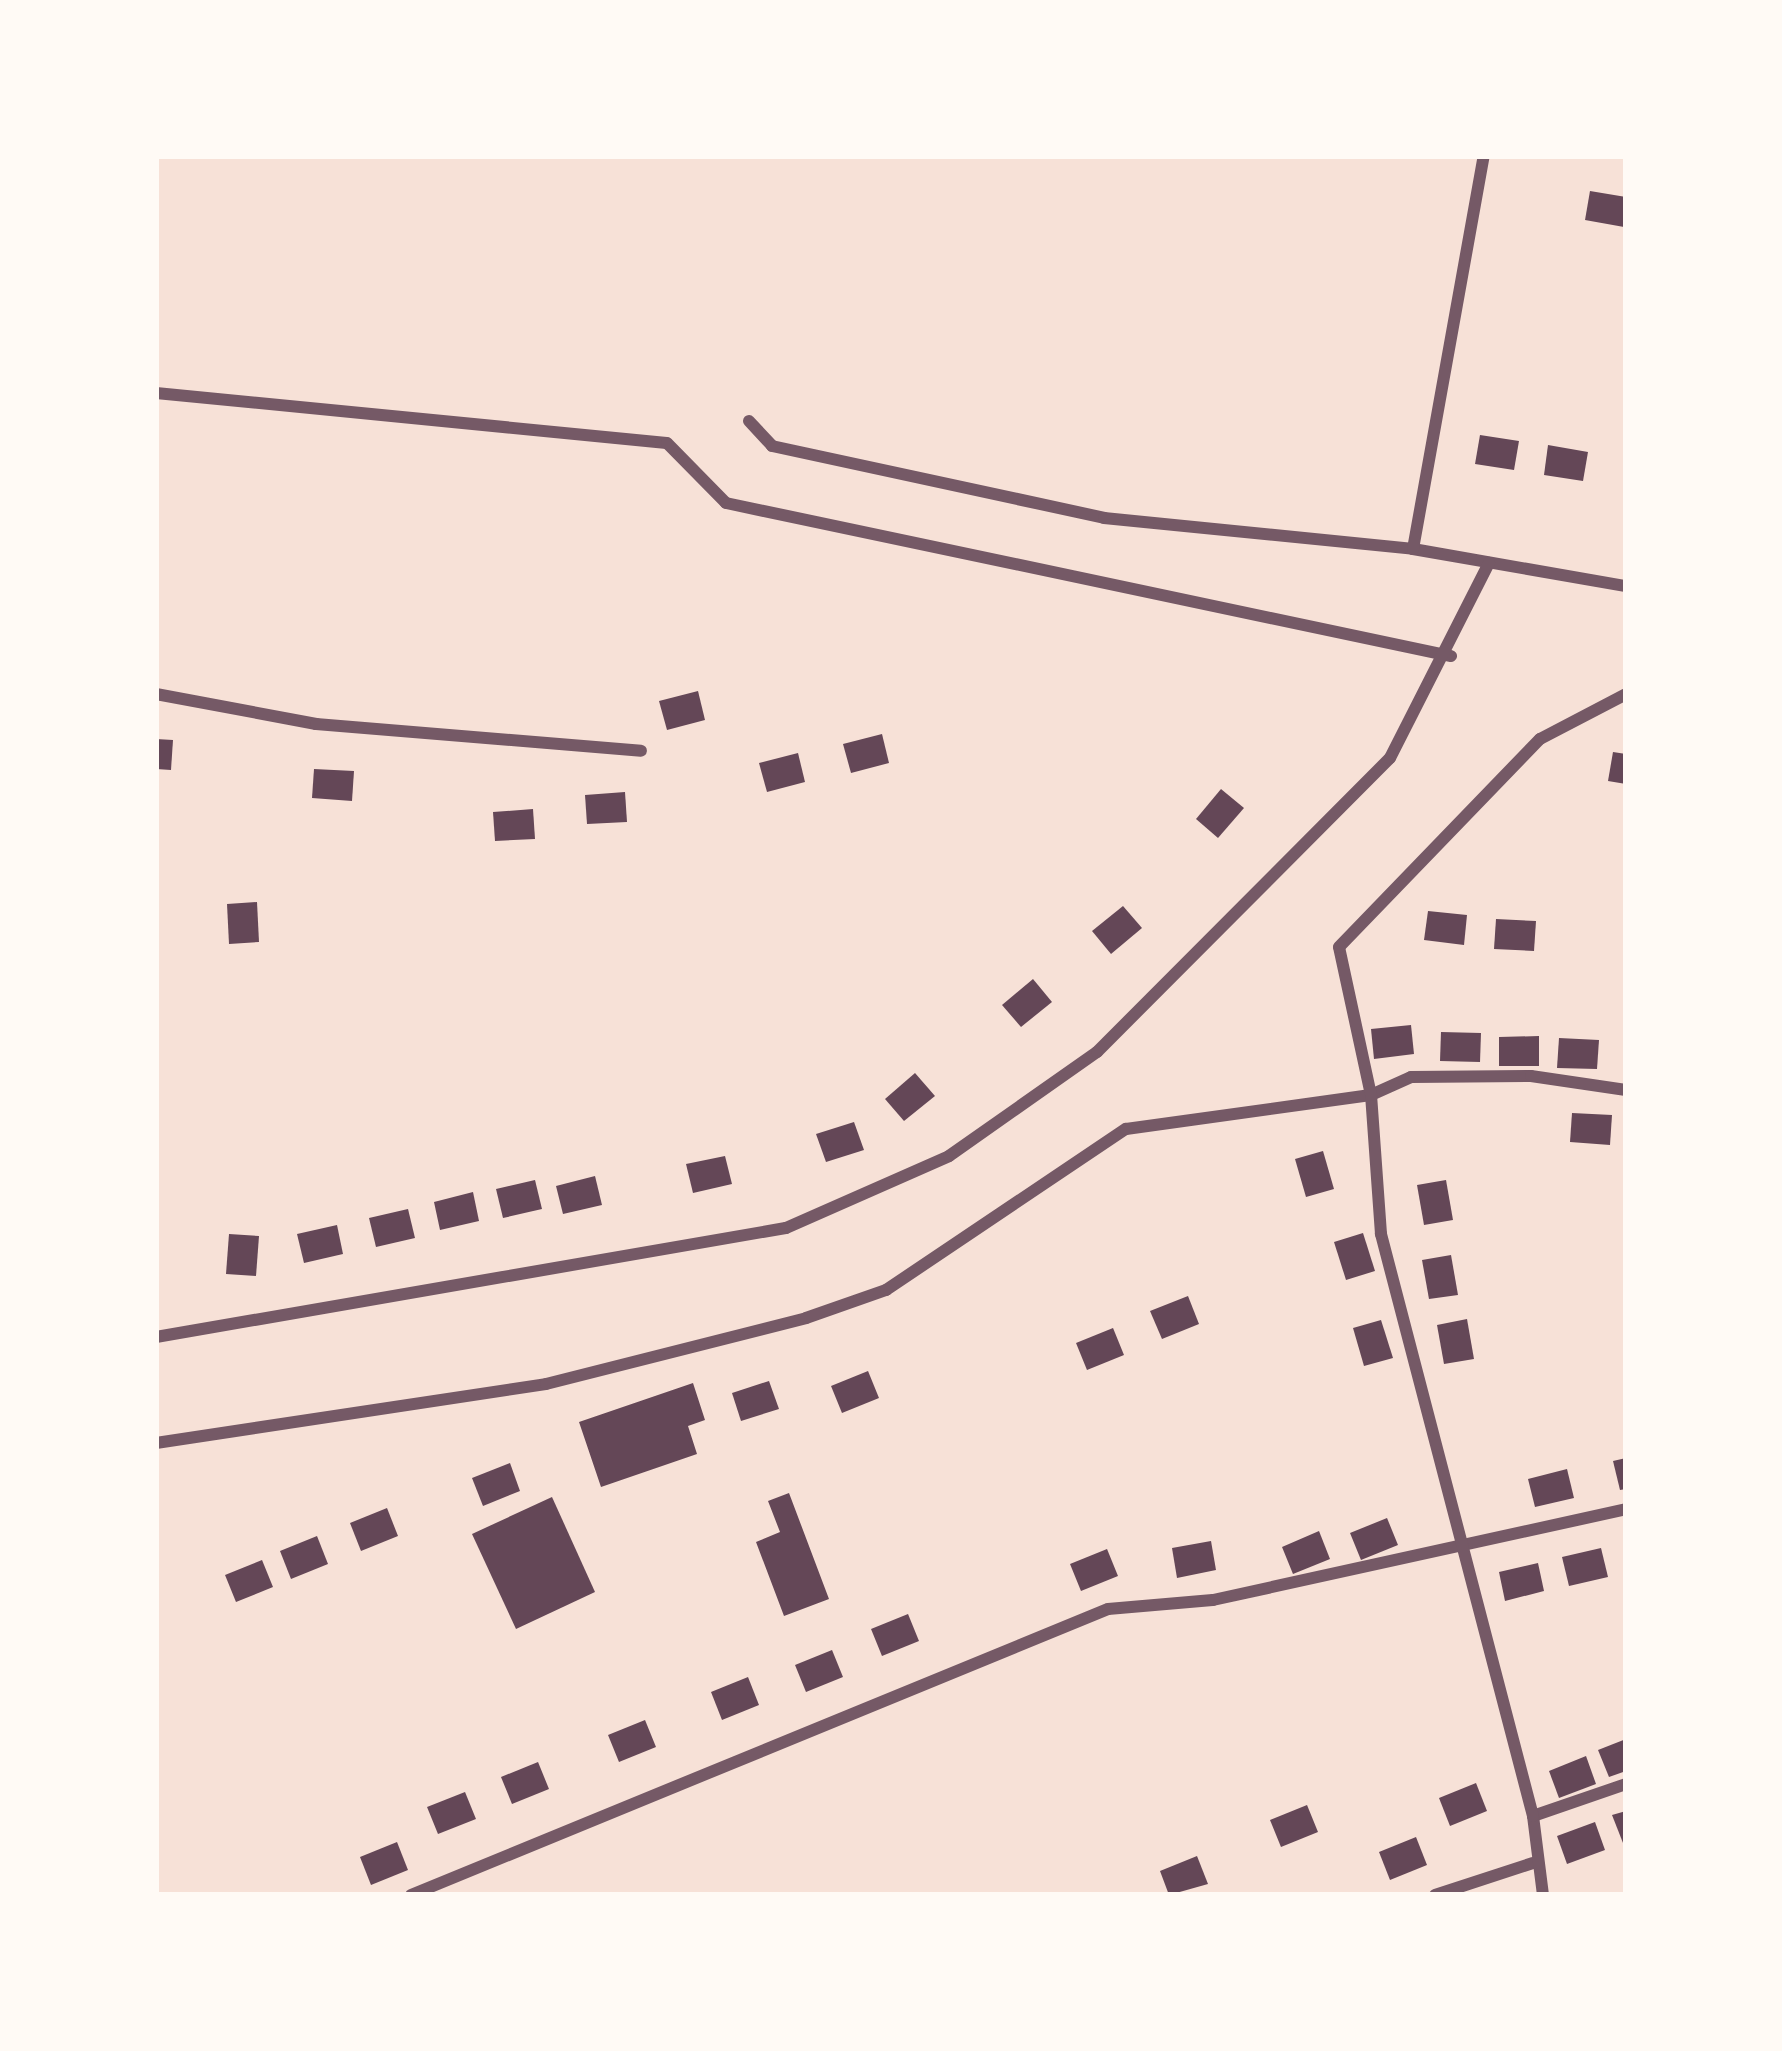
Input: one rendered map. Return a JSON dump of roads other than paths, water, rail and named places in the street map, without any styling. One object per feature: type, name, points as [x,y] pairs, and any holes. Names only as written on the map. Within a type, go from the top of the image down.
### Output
[{"type":"street","points":[[1413,549],[1484,156]]},
{"type":"street","points":[[156,393],[667,442],[725,503],[1451,656]]},
{"type":"street","points":[[749,421],[772,446],[1104,518],[1413,549],[1626,586]]},
{"type":"street","points":[[156,1337],[786,1228],[949,1156],[1096,1052],[1390,758],[1451,656],[1489,563]]},
{"type":"street","points":[[156,694],[316,724],[641,751]]},
{"type":"street","points":[[1543,1895],[1533,1863],[1533,1816],[1382,1234],[1371,1095],[1339,947],[1540,739],[1626,694]]},
{"type":"street","points":[[156,1443],[546,1384],[806,1318],[886,1290],[1126,1129],[1371,1095],[1411,1077],[1531,1076],[1626,1090]]},
{"type":"street","points":[[411,1895],[1108,1609],[1466,1549],[1626,1509]]},
{"type":"street","points":[[1533,1816],[1626,1784]]},
{"type":"street","points":[[1435,1895],[1533,1863]]}]
